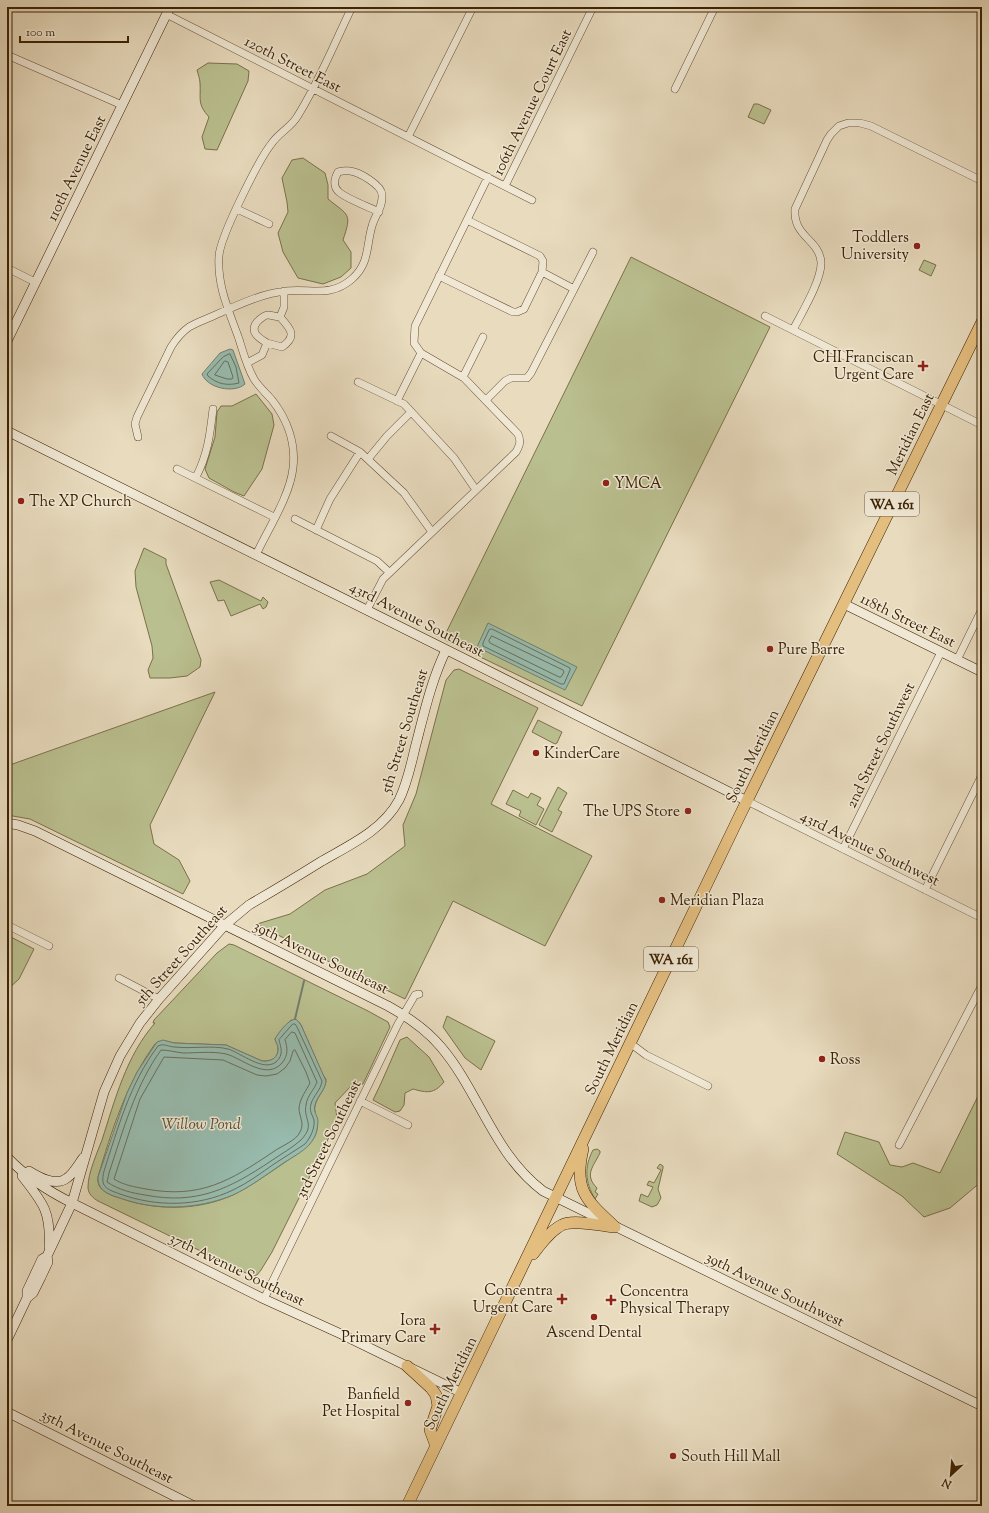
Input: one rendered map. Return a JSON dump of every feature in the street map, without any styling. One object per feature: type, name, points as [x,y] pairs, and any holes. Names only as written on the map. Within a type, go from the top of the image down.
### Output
[{"type":"main road","name":"Meridian East","points":[[844,604],[982,322]]},
{"type":"main road","name":"South Meridian","points":[[407,1506],[747,801],[844,604]]},
{"type":"main road","points":[[587,1133],[580,1169],[581,1186],[588,1201],[615,1227]]},
{"type":"main road","points":[[522,1267],[548,1237],[562,1225],[568,1223],[578,1223],[615,1227]]},
{"type":"main road","points":[[407,1366],[431,1388],[436,1395],[438,1406],[430,1430],[436,1446]]},
{"type":"street","points":[[256,555],[291,479],[294,455],[293,444],[285,419],[279,409],[254,378],[247,363],[219,278],[219,254],[225,234],[267,149],[273,141],[294,121],[313,89],[352,7]]},
{"type":"street","points":[[408,137],[473,7]]},
{"type":"street","name":"106th Avenue Court East","points":[[505,186],[592,7]]},
{"type":"street","points":[[675,89],[715,7]]},
{"type":"street","name":"120th Street East","points":[[168,11],[313,89],[532,200]]},
{"type":"street","name":"110th Avenue East","points":[[7,340],[168,11]]},
{"type":"street","points":[[7,56],[122,105]]},
{"type":"street","points":[[793,330],[817,280],[821,262],[816,249],[802,234],[797,225],[795,209],[827,140],[835,130],[844,124],[854,122],[871,126],[982,181]]},
{"type":"street","points":[[138,437],[136,417],[171,347],[177,338],[190,327],[229,309],[272,293],[284,291],[326,291],[336,289],[352,279],[367,256],[372,226],[379,212],[382,194],[378,186],[366,178],[350,171],[338,172],[334,178],[335,186],[340,193],[379,212]]},
{"type":"street","points":[[367,610],[383,579],[389,572],[516,452],[520,444],[518,434],[463,377],[421,353],[414,343],[415,326],[488,178]]},
{"type":"street","points":[[237,209],[268,224]]},
{"type":"street","points":[[439,276],[514,312],[524,309],[542,272],[543,261],[540,256],[467,220]]},
{"type":"street","points":[[486,400],[505,381],[511,378],[526,378],[531,373],[593,252]]},
{"type":"street","points":[[7,268],[35,282]]},
{"type":"street","points":[[542,272],[574,289]]},
{"type":"street","points":[[280,317],[284,307],[284,291]]},
{"type":"street","points":[[267,315],[280,317],[290,328],[292,334],[288,343],[282,347],[267,343],[256,336],[254,325],[267,315]]},
{"type":"street","points":[[765,316],[982,425]]},
{"type":"street","points":[[463,377],[483,336]]},
{"type":"street","points":[[247,363],[262,355],[267,343]]},
{"type":"street","points":[[397,401],[421,353]]},
{"type":"street","points":[[358,382],[404,404],[454,458],[476,490]]},
{"type":"street","points":[[196,477],[203,464],[209,446],[213,409]]},
{"type":"street","points":[[368,459],[387,436],[411,412]]},
{"type":"street","name":"43rd Avenue Southeast","points":[[7,431],[747,801]]},
{"type":"street","points":[[331,436],[360,452],[404,493],[432,532]]},
{"type":"street","points":[[316,530],[330,499],[360,452]]},
{"type":"street","points":[[177,469],[196,477],[274,517]]},
{"type":"street","points":[[295,519],[377,561],[389,572]]},
{"type":"street","name":"118th Street East","points":[[844,604],[982,672]]},
{"type":"street","points":[[957,660],[982,610]]},
{"type":"street","name":"5th Street Southeast","points":[[7,1340],[27,1298],[27,1291],[42,1259],[48,1254],[72,1203],[104,1092],[120,1056],[140,1023],[159,998],[225,925],[249,905],[374,829],[385,820],[393,810],[404,788],[434,677],[446,650]]},
{"type":"street","name":"2nd Street Southwest","points":[[843,849],[941,652]]},
{"type":"street","points":[[925,890],[982,775]]},
{"type":"street","name":"43rd Avenue Southwest","points":[[747,801],[982,918]]},
{"type":"street","name":"39th Avenue Southeast","points":[[7,823],[35,831],[403,1014],[428,1034],[450,1058],[500,1144],[514,1164],[533,1184],[555,1198]]},
{"type":"street","points":[[7,925],[49,946]]},
{"type":"street","points":[[119,978],[159,998]]},
{"type":"street","points":[[898,1145],[982,985]]},
{"type":"street","name":"3rd Street Southeast","points":[[264,1299],[403,1014],[416,995],[419,994]]},
{"type":"street","points":[[630,1043],[646,1055],[708,1086]]},
{"type":"street","points":[[360,1101],[408,1125]]},
{"type":"street","points":[[8,1158],[35,1175],[55,1182],[68,1178],[86,1155]]},
{"type":"street","points":[[8,1158],[38,1196],[46,1209],[50,1230],[48,1254]]},
{"type":"street","name":"37th Avenue Southeast","points":[[8,1158],[43,1187],[72,1203],[264,1299],[462,1393]]},
{"type":"street","name":"39th Avenue Southwest","points":[[555,1198],[982,1406]]},
{"type":"street","name":"35th Avenue Southeast","points":[[7,1412],[194,1506]]},
{"type":"green space","points":[[208,63],[237,64],[249,71],[248,81],[217,150],[205,149],[202,137],[209,117],[201,105],[200,81],[197,70]]},
{"type":"green space","points":[[754,104],[758,104],[771,110],[764,124],[748,117]]},
{"type":"green space","points":[[303,158],[325,173],[328,185],[328,199],[344,212],[348,220],[343,240],[351,252],[351,268],[341,277],[323,284],[298,278],[283,252],[278,233],[288,212],[282,178],[292,160]]},
{"type":"green space","name":"YMCA","points":[[631,257],[770,327],[582,706],[443,639]]},
{"type":"green space","points":[[924,260],[936,265],[931,276],[919,270]]},
{"type":"green space","points":[[256,394],[272,414],[274,425],[262,469],[244,496],[209,478],[205,469],[215,437],[217,412],[221,406],[232,406]]},
{"type":"green space","points":[[144,548],[166,559],[166,564],[201,660],[200,667],[187,676],[150,678],[148,670],[153,658],[152,646],[136,587],[135,571]]},
{"type":"green space","points":[[219,580],[261,601],[263,597],[268,602],[266,607],[263,609],[260,604],[231,616],[224,600],[218,601],[210,582]]},
{"type":"green space","points":[[459,669],[538,708],[491,804],[592,856],[545,946],[453,901],[405,999],[343,969],[257,924],[290,914],[325,890],[367,874],[405,846],[403,825],[416,794],[446,680],[454,670]]},
{"type":"green space","points":[[215,692],[150,825],[154,844],[179,860],[190,881],[183,894],[30,819],[7,815],[7,766]]},
{"type":"green space","points":[[538,720],[562,732],[557,743],[555,744],[532,732]]},
{"type":"green space","points":[[558,787],[567,793],[558,810],[562,812],[552,832],[539,825]]},
{"type":"green space","points":[[513,790],[528,798],[531,793],[541,798],[537,805],[544,809],[536,825],[519,816],[521,811],[506,804]]},
{"type":"green space","points":[[7,935],[34,949],[19,979],[7,990]]},
{"type":"green space","points":[[229,944],[234,945],[368,1011],[388,1022],[390,1027],[363,1084],[352,1085],[335,1103],[337,1118],[326,1144],[272,1252],[257,1275],[252,1276],[94,1199],[88,1189],[88,1181],[95,1157],[122,1079],[136,1050],[155,1023],[153,1023],[154,1020],[217,953]],"holes":[[[291,1020],[299,1022],[326,1079],[325,1086],[315,1106],[317,1131],[315,1136],[305,1148],[241,1191],[221,1200],[207,1204],[178,1207],[148,1205],[116,1197],[101,1189],[98,1182],[98,1177],[114,1125],[136,1074],[155,1044],[166,1041],[174,1043],[226,1045],[262,1061],[268,1061],[273,1059],[277,1054],[278,1047],[275,1039],[279,1033]]]},
{"type":"green space","points":[[447,1016],[495,1041],[481,1070],[465,1058],[443,1027]]},
{"type":"green space","points":[[407,1037],[429,1057],[444,1082],[437,1089],[430,1092],[413,1089],[405,1093],[404,1105],[400,1111],[395,1112],[373,1100],[400,1040]]},
{"type":"green space","points":[[982,1088],[982,1181],[950,1208],[924,1217],[902,1196],[837,1154],[845,1132],[879,1142],[890,1165],[902,1167],[913,1163],[940,1173]]},
{"type":"green space","points":[[597,1149],[600,1153],[590,1175],[597,1188],[595,1192],[598,1194],[595,1199],[589,1187],[587,1168],[593,1150]]},
{"type":"green space","points":[[660,1164],[663,1166],[658,1189],[661,1198],[657,1205],[652,1207],[639,1201],[641,1194],[648,1197],[653,1187],[647,1185],[649,1181],[654,1183],[661,1170],[657,1168]]},
{"type":"water","points":[[230,349],[233,350],[245,384],[234,389],[215,386],[209,383],[202,374],[220,353]]},
{"type":"water","points":[[488,623],[577,667],[565,690],[477,647]]},
{"type":"water","name":"Willow Pond","points":[[295,1019],[301,1025],[326,1081],[324,1088],[317,1099],[315,1107],[318,1120],[316,1134],[304,1150],[239,1192],[204,1204],[175,1207],[146,1205],[113,1196],[106,1193],[101,1188],[98,1177],[127,1093],[137,1072],[157,1042],[163,1040],[174,1043],[226,1045],[262,1061],[268,1061],[275,1057],[278,1051],[275,1039],[286,1024]]},
{"type":"waterway","points":[[295,1019],[304,981]]},
{"type":"place","name":"Toddlers University","points":[[917,246]]},
{"type":"place","name":"CHI Franciscan Urgent Care","points":[[923,366]]},
{"type":"place","name":"YMCA","points":[[606,483]]},
{"type":"place","name":"The XP Church","points":[[21,501]]},
{"type":"place","name":"Pure Barre","points":[[770,649]]},
{"type":"place","name":"KinderCare","points":[[536,753]]},
{"type":"place","name":"The UPS Store","points":[[688,811]]},
{"type":"place","name":"Meridian Plaza","points":[[662,900]]},
{"type":"place","name":"Ross","points":[[822,1059]]},
{"type":"place","name":"Concentra Urgent Care","points":[[562,1299]]},
{"type":"place","name":"Concentra Physical Therapy","points":[[611,1300]]},
{"type":"place","name":"Ascend Dental","points":[[594,1317]]},
{"type":"place","name":"Iora Primary Care","points":[[435,1329]]},
{"type":"place","name":"Banfield Pet Hospital","points":[[408,1403]]},
{"type":"place","name":"South Hill Mall","points":[[673,1456]]}]
